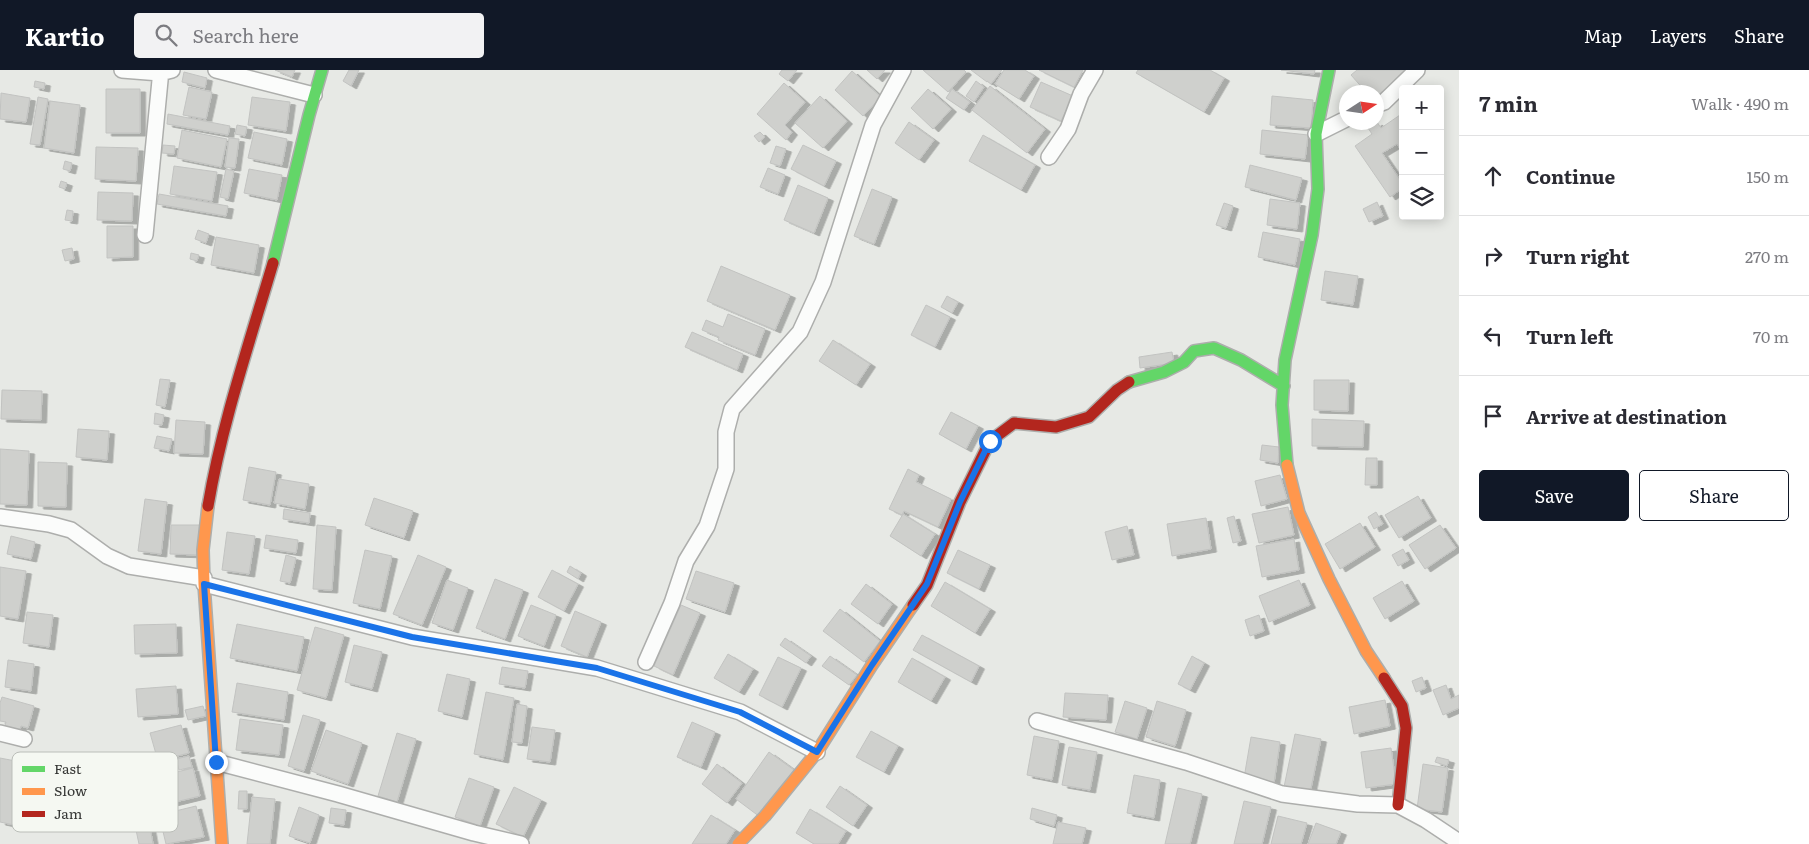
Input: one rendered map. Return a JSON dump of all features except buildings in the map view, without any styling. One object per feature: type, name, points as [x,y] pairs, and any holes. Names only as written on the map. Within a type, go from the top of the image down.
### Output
[{"type":"street","points":[[122,70],[164,71],[145,234]]},
{"type":"street","points":[[216,70],[314,95]]},
{"type":"street","points":[[222,844],[203,551],[220,442],[277,249],[314,95],[322,70]]},
{"type":"street","points":[[646,662],[672,603],[686,561],[708,526],[726,469],[726,432],[732,409],[800,332],[823,282],[873,125],[903,70]]},
{"type":"street","points":[[1049,157],[1068,128],[1081,94],[1095,70]]},
{"type":"street","points":[[1329,70],[1316,134],[1318,189],[1312,235],[1292,323],[1286,360],[1282,405],[1286,462],[1299,513],[1330,579],[1366,651],[1402,706],[1406,728],[1398,805]]},
{"type":"street","points":[[1384,102],[1417,70]]},
{"type":"street","points":[[1316,134],[1339,122]]},
{"type":"street","points":[[738,844],[765,816],[817,752],[872,665],[927,584],[960,502],[990,441],[1014,423],[1056,427],[1089,417],[1117,390],[1131,381],[1164,372],[1184,362],[1194,351],[1214,348],[1241,360],[1284,386]]},
{"type":"street","points":[[0,517],[49,524],[71,530],[107,556],[129,566],[204,581],[412,637],[597,668],[740,712],[817,752]]},
{"type":"street","points":[[1038,721],[1186,762],[1282,794],[1358,804],[1398,805],[1426,820],[1459,842]]},
{"type":"street","points":[[0,733],[24,739]]},
{"type":"street","points":[[216,762],[338,794],[474,833],[521,844]]},
{"type":"traffic: fast","points":[[273,263],[309,115],[322,70]]},
{"type":"traffic: fast","points":[[1287,465],[1282,405],[1285,360],[1312,235],[1318,189],[1316,134],[1329,70]]},
{"type":"traffic: fast","points":[[1129,382],[1164,372],[1184,362],[1194,351],[1214,348],[1241,360],[1284,386]]},
{"type":"traffic: slow","points":[[1287,465],[1299,513],[1329,579],[1366,651],[1384,678]]},
{"type":"traffic: slow","points":[[208,506],[203,550],[204,584],[222,844]]},
{"type":"traffic: slow","points":[[738,844],[765,816],[817,752],[872,665],[913,605]]},
{"type":"traffic: jam","points":[[208,506],[228,414],[273,263]]},
{"type":"traffic: jam","points":[[913,605],[927,585],[960,502],[990,441],[1014,423],[1056,427],[1089,417],[1117,390],[1129,382]]},
{"type":"traffic: jam","points":[[1384,678],[1402,706],[1406,728],[1398,805]]},
{"type":"route","points":[[216,762],[204,584],[412,637],[597,668],[740,712],[817,752],[872,665],[927,584],[960,502],[990,441]]}]
